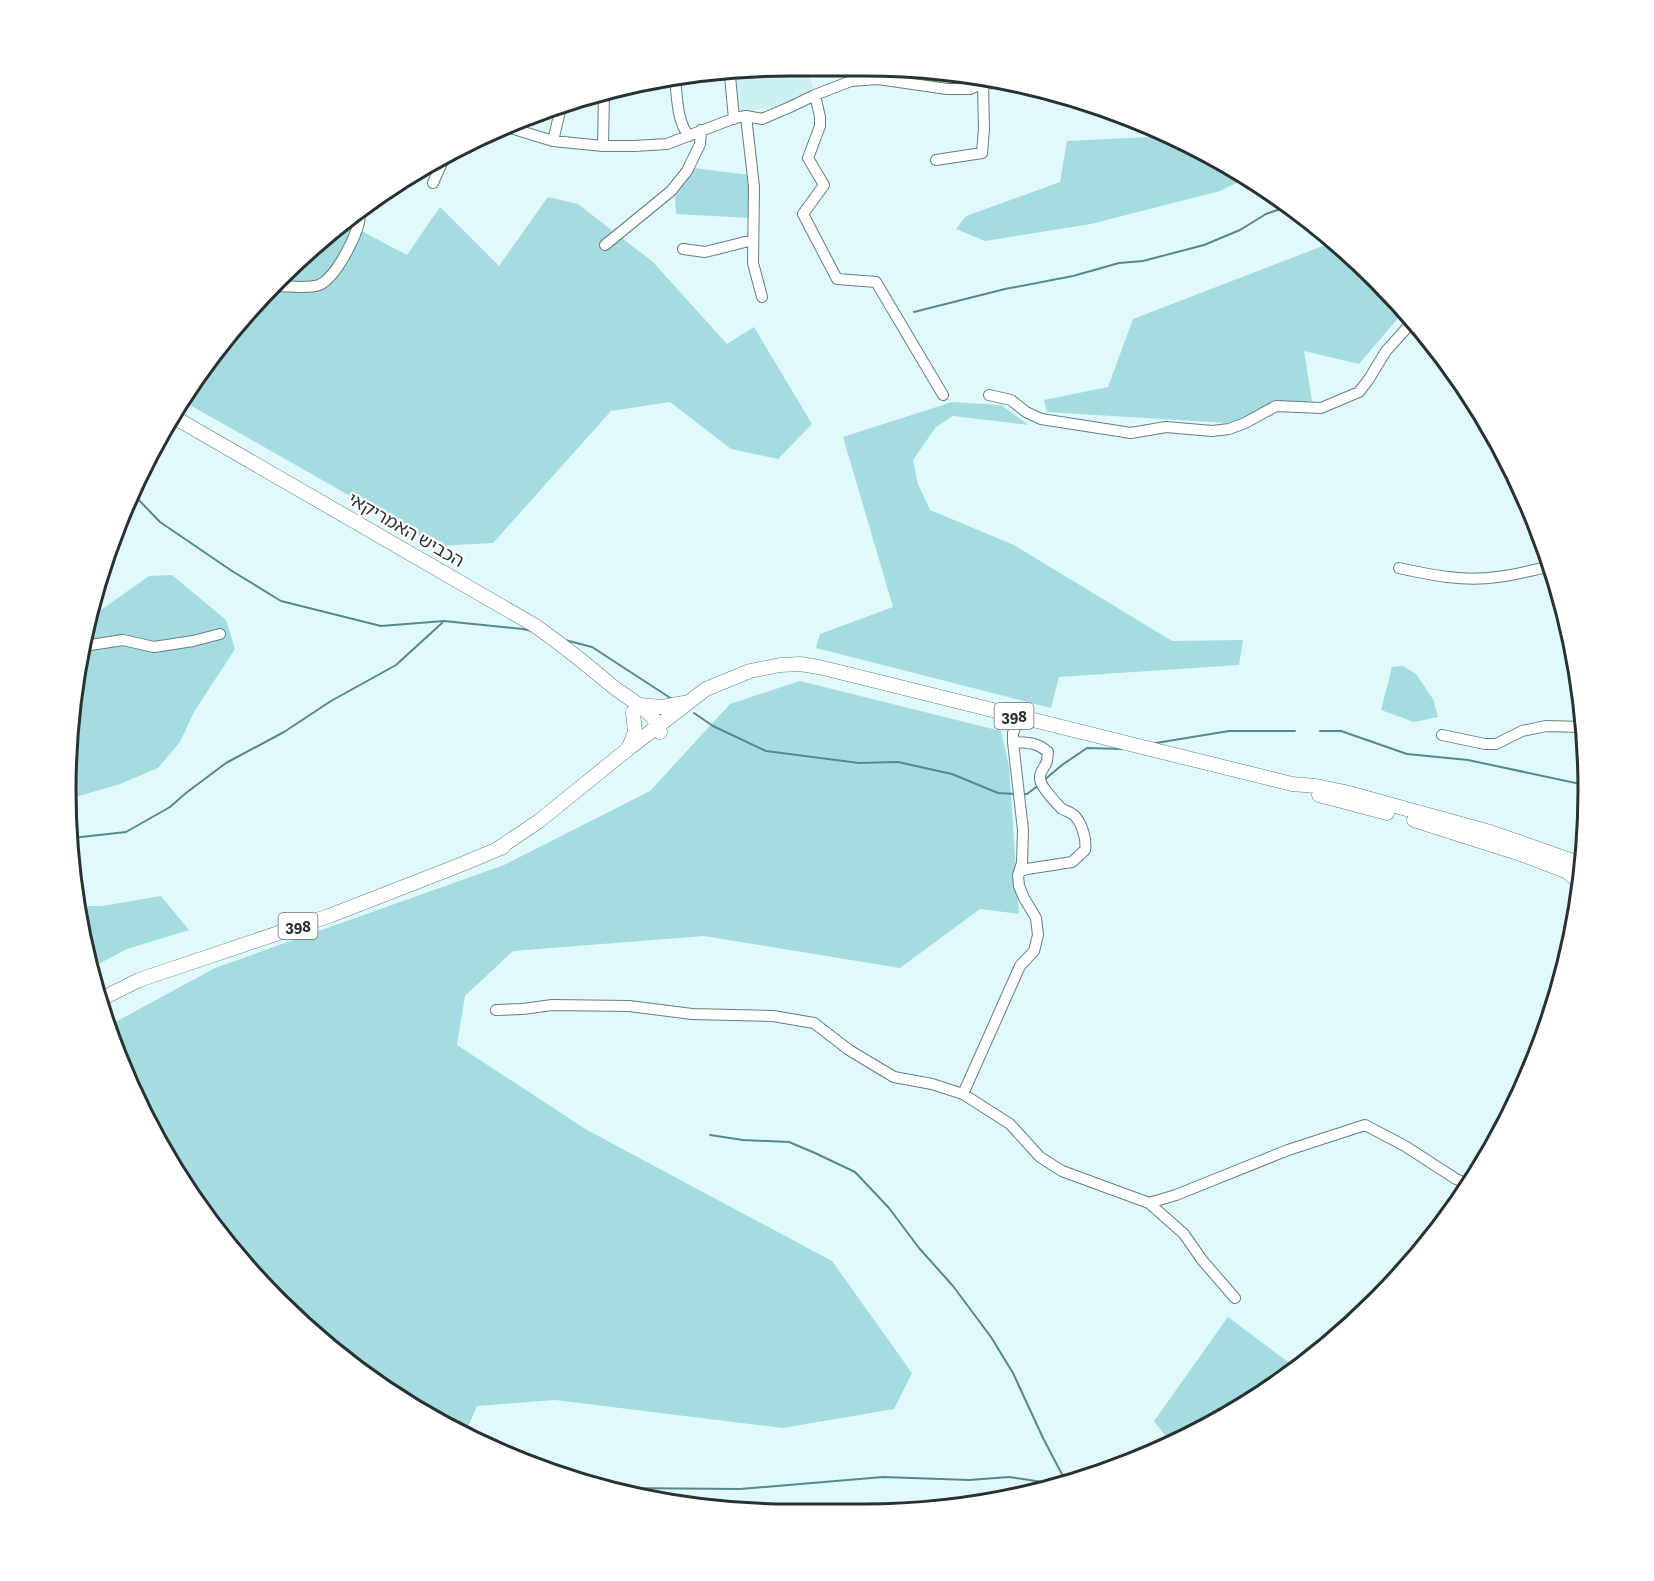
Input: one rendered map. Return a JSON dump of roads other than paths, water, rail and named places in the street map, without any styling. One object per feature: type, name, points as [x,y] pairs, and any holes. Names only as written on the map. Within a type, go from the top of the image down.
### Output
[{"type":"main road","name":"הכביש האמריקאי","points":[[180,421],[515,614],[562,645],[614,687],[657,730]]},
{"type":"main road","name":"398","points":[[107,996],[140,980],[329,916],[460,866],[523,839],[578,801],[706,689],[750,671],[780,665],[800,664],[819,667],[1292,784],[1308,792],[1573,862]]},
{"type":"main road","name":"398","points":[[496,849],[539,822],[628,749],[736,677]]},
{"type":"main road","points":[[628,749],[635,732],[636,708],[670,707],[691,700]]},
{"type":"main road","name":"398","points":[[1489,838],[1568,872],[1572,876]]},
{"type":"street","points":[[519,130],[553,141],[603,146],[667,144],[734,119],[746,116],[762,118],[814,94],[870,76]]},
{"type":"street","points":[[894,77],[947,89],[970,89],[976,86]]},
{"type":"street","points":[[730,79],[734,119]]},
{"type":"street","points":[[676,86],[678,106],[685,132],[689,136]]},
{"type":"street","points":[[936,160],[982,153],[984,129],[982,87]]},
{"type":"street","points":[[814,94],[820,126],[808,158],[824,185],[803,214],[837,279],[876,282],[943,395]]},
{"type":"street","points":[[603,146],[604,102]]},
{"type":"street","points":[[553,141],[559,115]]},
{"type":"street","points":[[746,116],[754,187],[753,263],[762,297]]},
{"type":"street","points":[[606,245],[671,191],[687,171],[700,144],[701,130]]},
{"type":"street","points":[[433,183],[439,169]]},
{"type":"street","points":[[287,285],[312,286],[328,280],[349,247],[359,222]]},
{"type":"street","points":[[683,249],[705,252],[753,240]]},
{"type":"street","points":[[989,395],[1011,400],[1026,412],[1041,418],[1131,432],[1166,427],[1229,429],[1276,406],[1321,408],[1359,392],[1386,351],[1406,328]]},
{"type":"street","points":[[1399,568],[1437,576],[1468,578],[1496,578],[1542,568]]},
{"type":"street","points":[[92,645],[123,640],[154,647],[220,634]]},
{"type":"street","points":[[963,1094],[1020,966],[1034,951],[1038,935],[1036,918],[1019,886],[1023,830],[1013,733],[1020,717]]},
{"type":"street","points":[[1442,735],[1485,744],[1496,744],[1522,731],[1546,726],[1574,727]]},
{"type":"street","points":[[1013,742],[1034,743],[1048,752],[1047,761],[1041,771],[1042,783],[1062,808],[1074,814],[1087,843],[1085,850],[1072,862],[1019,872]]},
{"type":"street","points":[[496,1010],[552,1005],[629,1006],[692,1014],[773,1016],[814,1023],[849,1050],[894,1077],[932,1084],[963,1094],[1010,1124],[1040,1157],[1062,1171],[1149,1203],[1184,1234],[1202,1260],[1235,1298]]},
{"type":"street","points":[[1149,1203],[1176,1195],[1288,1150],[1365,1125],[1405,1146],[1461,1181]]},
{"type":"waterway","points":[[914,312],[1005,289],[1073,276],[1119,263],[1143,261],[1204,245],[1240,230],[1266,214],[1278,210]]},
{"type":"waterway","points":[[139,500],[160,522],[281,601],[381,626],[444,621],[532,631]]},
{"type":"waterway","points":[[78,837],[126,832],[170,807],[226,763],[284,732],[331,701],[396,665],[442,623]]},
{"type":"waterway","points":[[565,640],[592,647],[672,699]]},
{"type":"waterway","points":[[694,713],[713,726],[766,751],[859,763],[898,762],[952,774],[998,793],[1015,794]]},
{"type":"waterway","points":[[1156,743],[1229,731],[1295,731]]},
{"type":"waterway","points":[[1320,731],[1341,731],[1407,754],[1468,760],[1578,783]]},
{"type":"waterway","points":[[1043,781],[1087,748],[1122,749]]},
{"type":"waterway","points":[[1023,794],[1027,794],[1039,785]]},
{"type":"waterway","points":[[710,1135],[743,1140],[789,1142],[855,1172],[889,1208],[919,1248],[953,1286],[991,1337],[1013,1373],[1063,1476]]},
{"type":"waterway","points":[[639,1488],[740,1489],[883,1477],[969,1480],[1009,1477],[1041,1482]]}]
